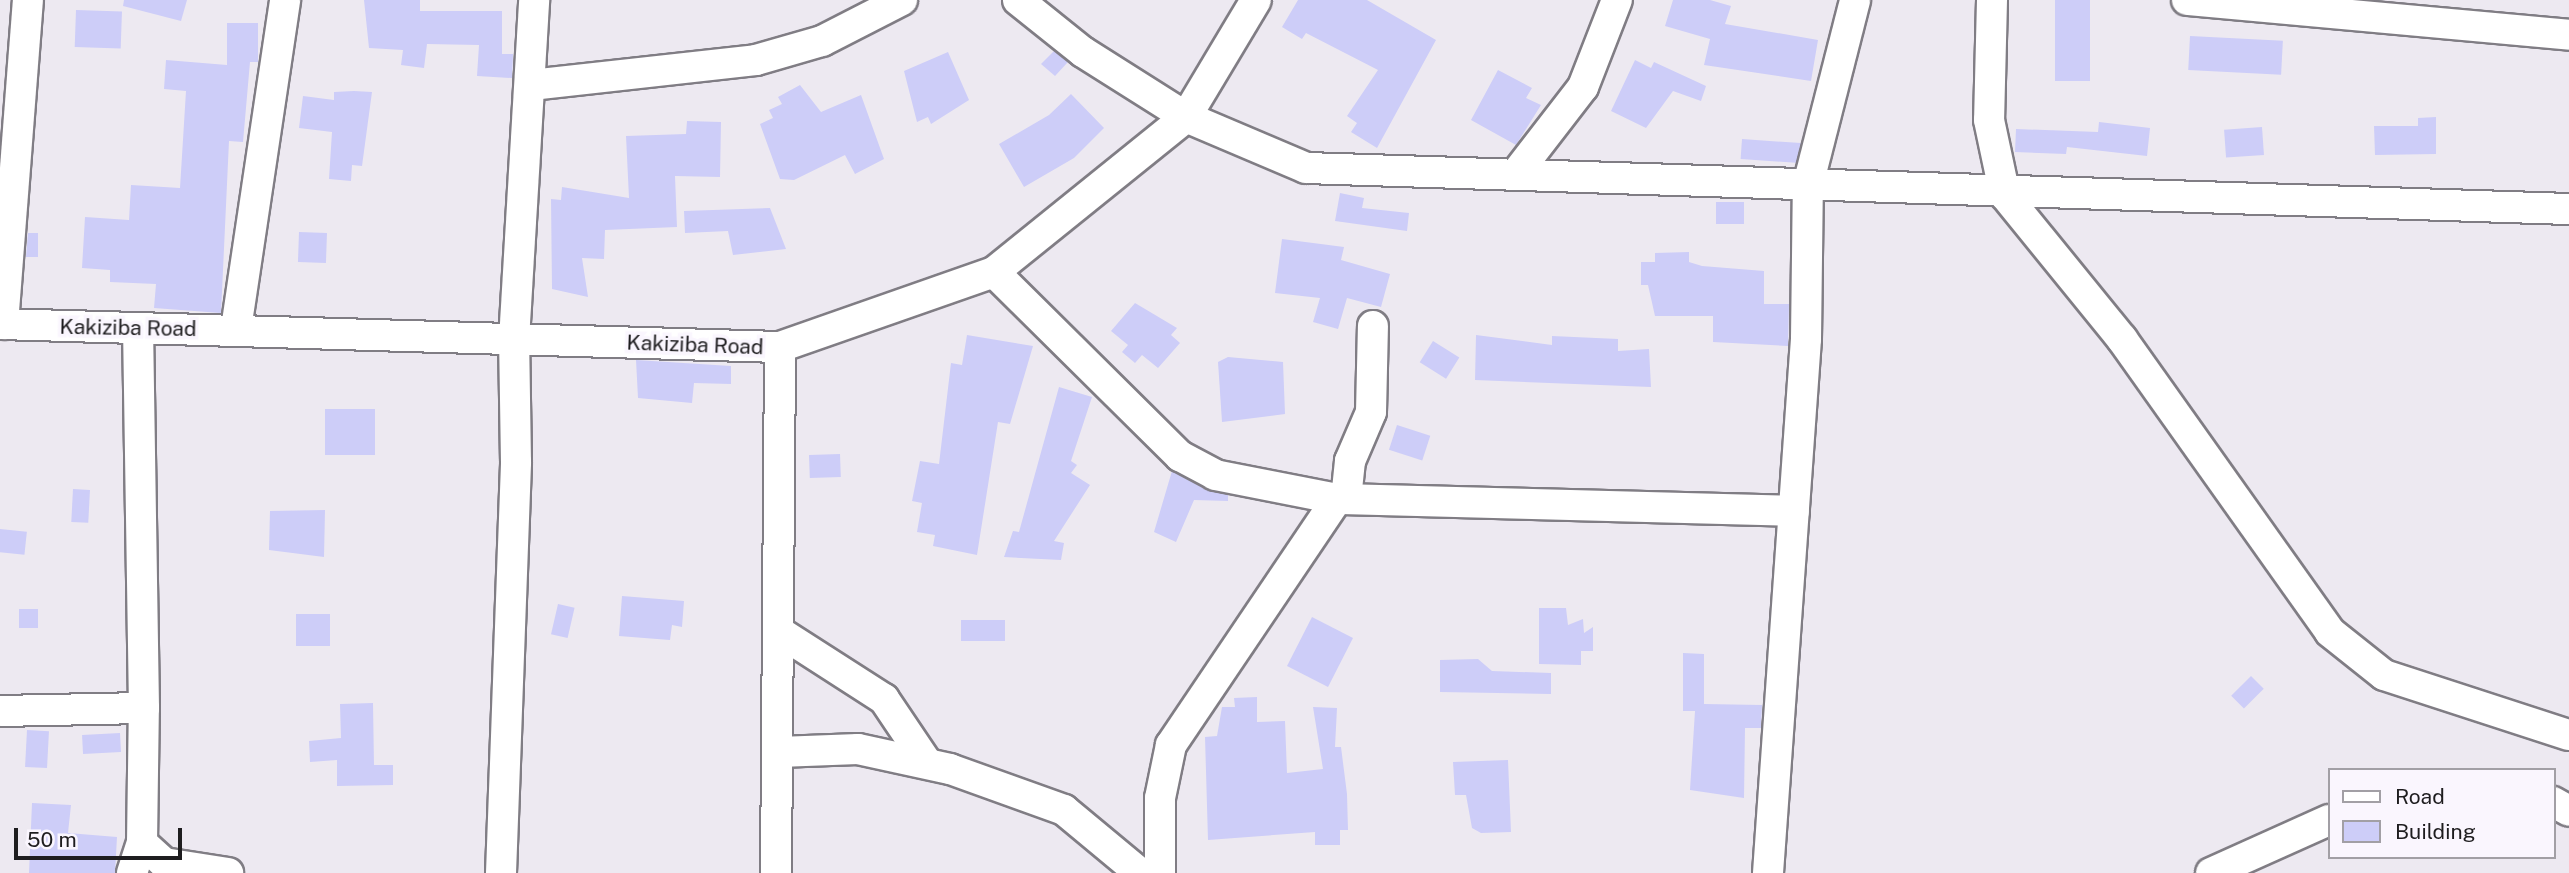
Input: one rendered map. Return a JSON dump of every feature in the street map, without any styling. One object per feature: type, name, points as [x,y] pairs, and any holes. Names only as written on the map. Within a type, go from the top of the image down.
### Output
[{"type":"street","points":[[1,324],[11,52],[29,0]]},
{"type":"street","points":[[236,329],[285,0]]},
{"type":"street","points":[[502,873],[516,462],[514,340],[534,0]]},
{"type":"street","points":[[531,85],[756,60],[822,41],[902,0]]},
{"type":"street","points":[[1018,0],[1083,51],[1186,117],[1306,168],[1808,185],[2006,195],[2569,209]]},
{"type":"street","name":"Kakiziba Road","points":[[1,324],[138,331],[236,329],[780,347],[994,272],[1186,117],[1256,0]]},
{"type":"street","points":[[1515,175],[1583,87],[1617,0]]},
{"type":"street","points":[[1768,873],[1794,510],[1808,185],[1854,0]]},
{"type":"street","points":[[1992,0],[1989,120],[2006,195],[2122,339],[2330,632],[2384,675],[2569,735]]},
{"type":"street","points":[[2187,0],[2569,35]]},
{"type":"street","points":[[994,272],[1190,463],[1215,475],[1341,499],[1794,510]]},
{"type":"street","points":[[1160,873],[1160,799],[1171,745],[1341,499],[1350,461],[1371,412],[1373,326]]},
{"type":"street","points":[[132,873],[142,844],[144,708],[138,331]]},
{"type":"street","points":[[776,873],[780,347]]},
{"type":"street","points":[[778,631],[884,699],[927,763]]},
{"type":"street","points":[[0,711],[144,708]]},
{"type":"street","points":[[779,752],[858,749],[927,763],[1064,810],[1140,873]]},
{"type":"street","points":[[2211,873],[2328,820]]},
{"type":"street","points":[[142,844],[163,863],[228,873]]},
{"type":"building","points":[[124,0],[187,0],[181,21],[123,6]]},
{"type":"building","points":[[364,0],[420,0],[420,11],[502,11],[502,54],[513,54],[512,78],[477,76],[479,45],[427,44],[424,68],[401,65],[403,50],[369,48]]},
{"type":"building","points":[[1298,0],[1367,0],[1436,40],[1377,148],[1351,132],[1357,123],[1347,116],[1378,70],[1306,33],[1302,39],[1282,27]]},
{"type":"building","points":[[1673,0],[1710,0],[1731,6],[1725,24],[1818,40],[1811,81],[1704,65],[1710,39],[1665,26]]},
{"type":"building","points":[[2055,0],[2090,0],[2090,81],[2055,81]]},
{"type":"building","points":[[76,10],[122,12],[121,49],[75,47]]},
{"type":"building","points":[[227,23],[258,23],[258,62],[250,62],[243,142],[229,141],[221,313],[154,308],[156,284],[110,282],[110,270],[82,268],[85,217],[129,220],[131,185],[180,188],[186,91],[164,89],[166,60],[227,65]]},
{"type":"building","points":[[2190,36],[2283,41],[2281,75],[2188,70]]},
{"type":"building","points":[[1054,51],[1068,62],[1055,76],[1041,64]]},
{"type":"building","points":[[948,52],[969,100],[931,124],[928,117],[917,122],[904,71]]},
{"type":"building","points":[[1635,60],[1651,68],[1654,62],[1706,86],[1701,101],[1673,91],[1646,128],[1611,111]]},
{"type":"building","points":[[1498,70],[1532,88],[1526,98],[1541,105],[1516,145],[1471,120]]},
{"type":"building","points":[[800,85],[821,112],[861,95],[884,159],[855,174],[845,155],[794,180],[780,179],[760,124],[773,118],[769,110],[782,104],[778,97]]},
{"type":"building","points":[[334,92],[372,92],[362,166],[352,165],[351,181],[329,179],[332,132],[299,128],[303,96],[334,100]]},
{"type":"building","points":[[1071,94],[1104,128],[1074,158],[1024,187],[999,144],[1049,115]]},
{"type":"building","points":[[2436,117],[2436,154],[2375,155],[2374,126],[2418,126],[2418,118]]},
{"type":"building","points":[[687,121],[721,122],[720,177],[675,176],[677,227],[605,230],[604,259],[582,258],[588,297],[552,289],[551,199],[561,200],[562,187],[629,198],[626,136],[686,134]]},
{"type":"building","points":[[2099,122],[2150,128],[2147,156],[2067,147],[2066,154],[2015,152],[2016,129],[2098,132]]},
{"type":"building","points":[[2262,127],[2264,155],[2226,158],[2224,130]]},
{"type":"building","points":[[1742,139],[1801,143],[1799,163],[1741,159]]},
{"type":"building","points":[[1340,193],[1364,198],[1362,208],[1409,213],[1407,231],[1335,221]]},
{"type":"building","points":[[1716,202],[1744,202],[1744,224],[1716,224]]},
{"type":"building","points":[[770,208],[786,249],[733,255],[728,231],[685,233],[684,211]]},
{"type":"building","points":[[299,232],[327,233],[326,263],[298,262]]},
{"type":"building","points":[[28,233],[38,233],[38,257],[26,257]]},
{"type":"building","points":[[1282,239],[1344,247],[1341,260],[1390,274],[1381,307],[1347,298],[1338,329],[1313,322],[1320,298],[1275,293]]},
{"type":"building","points":[[1689,252],[1689,262],[1702,266],[1764,271],[1764,304],[1789,304],[1788,346],[1713,342],[1713,316],[1655,316],[1648,285],[1641,285],[1641,262],[1655,262],[1655,253]]},
{"type":"building","points":[[1135,303],[1177,328],[1171,335],[1180,343],[1158,368],[1142,355],[1135,363],[1122,352],[1128,345],[1111,331]]},
{"type":"building","points":[[967,335],[1033,346],[1010,424],[998,422],[977,555],[933,546],[935,535],[917,532],[922,503],[912,501],[920,461],[939,464],[951,363],[962,365]]},
{"type":"building","points":[[1476,335],[1552,345],[1552,336],[1618,339],[1618,351],[1649,349],[1651,387],[1475,380]]},
{"type":"building","points":[[1433,341],[1459,357],[1446,379],[1420,362]]},
{"type":"building","points":[[1228,357],[1283,362],[1285,414],[1222,422],[1218,362]]},
{"type":"building","points":[[636,360],[731,366],[731,384],[694,383],[692,403],[638,398]]},
{"type":"building","points":[[1059,387],[1092,397],[1071,461],[1077,465],[1071,473],[1090,485],[1054,541],[1064,543],[1061,560],[1004,557],[1013,531],[1019,532]]},
{"type":"building","points":[[325,409],[375,409],[375,455],[325,455]]},
{"type":"building","points":[[1397,425],[1430,436],[1422,461],[1389,450]]},
{"type":"building","points":[[840,454],[841,477],[810,478],[809,455]]},
{"type":"building","points":[[1172,471],[1228,495],[1228,501],[1194,500],[1176,542],[1154,532]]},
{"type":"building","points":[[73,489],[90,490],[88,523],[71,522]]},
{"type":"building","points":[[325,510],[324,557],[269,550],[270,511]]},
{"type":"building","points":[[0,529],[27,532],[24,555],[0,552]]},
{"type":"building","points":[[622,596],[684,601],[682,627],[672,625],[670,640],[619,636]]},
{"type":"building","points":[[558,604],[575,608],[568,638],[551,634]]},
{"type":"building","points":[[1539,608],[1566,608],[1568,625],[1583,619],[1584,633],[1593,627],[1593,651],[1581,651],[1581,665],[1539,664]]},
{"type":"building","points":[[19,609],[38,609],[38,628],[19,628]]},
{"type":"building","points":[[296,614],[330,614],[330,646],[296,646]]},
{"type":"building","points":[[1312,617],[1353,638],[1328,687],[1287,666]]},
{"type":"building","points":[[961,620],[1005,620],[1005,641],[961,641]]},
{"type":"building","points":[[1683,653],[1704,654],[1704,704],[1762,705],[1761,728],[1745,728],[1744,798],[1690,790],[1695,711],[1683,711]]},
{"type":"building","points":[[1478,659],[1492,671],[1551,673],[1551,694],[1440,692],[1440,660]]},
{"type":"building","points":[[2251,676],[2264,689],[2244,709],[2231,696]]},
{"type":"building","points":[[1257,697],[1257,722],[1285,721],[1287,773],[1323,769],[1313,707],[1337,708],[1335,747],[1341,747],[1348,830],[1340,830],[1340,845],[1315,845],[1315,832],[1208,840],[1205,737],[1217,736],[1222,707],[1235,707],[1234,698]]},
{"type":"building","points":[[373,703],[374,765],[393,765],[393,785],[337,786],[337,760],[310,762],[309,741],[341,738],[340,704]]},
{"type":"building","points":[[27,730],[49,731],[47,768],[25,767]]},
{"type":"building","points":[[120,733],[121,752],[83,754],[82,735]]},
{"type":"building","points":[[1508,760],[1511,832],[1481,833],[1472,828],[1466,795],[1455,795],[1453,762]]},
{"type":"building","points":[[32,803],[71,805],[68,833],[117,837],[115,873],[29,873]]}]
